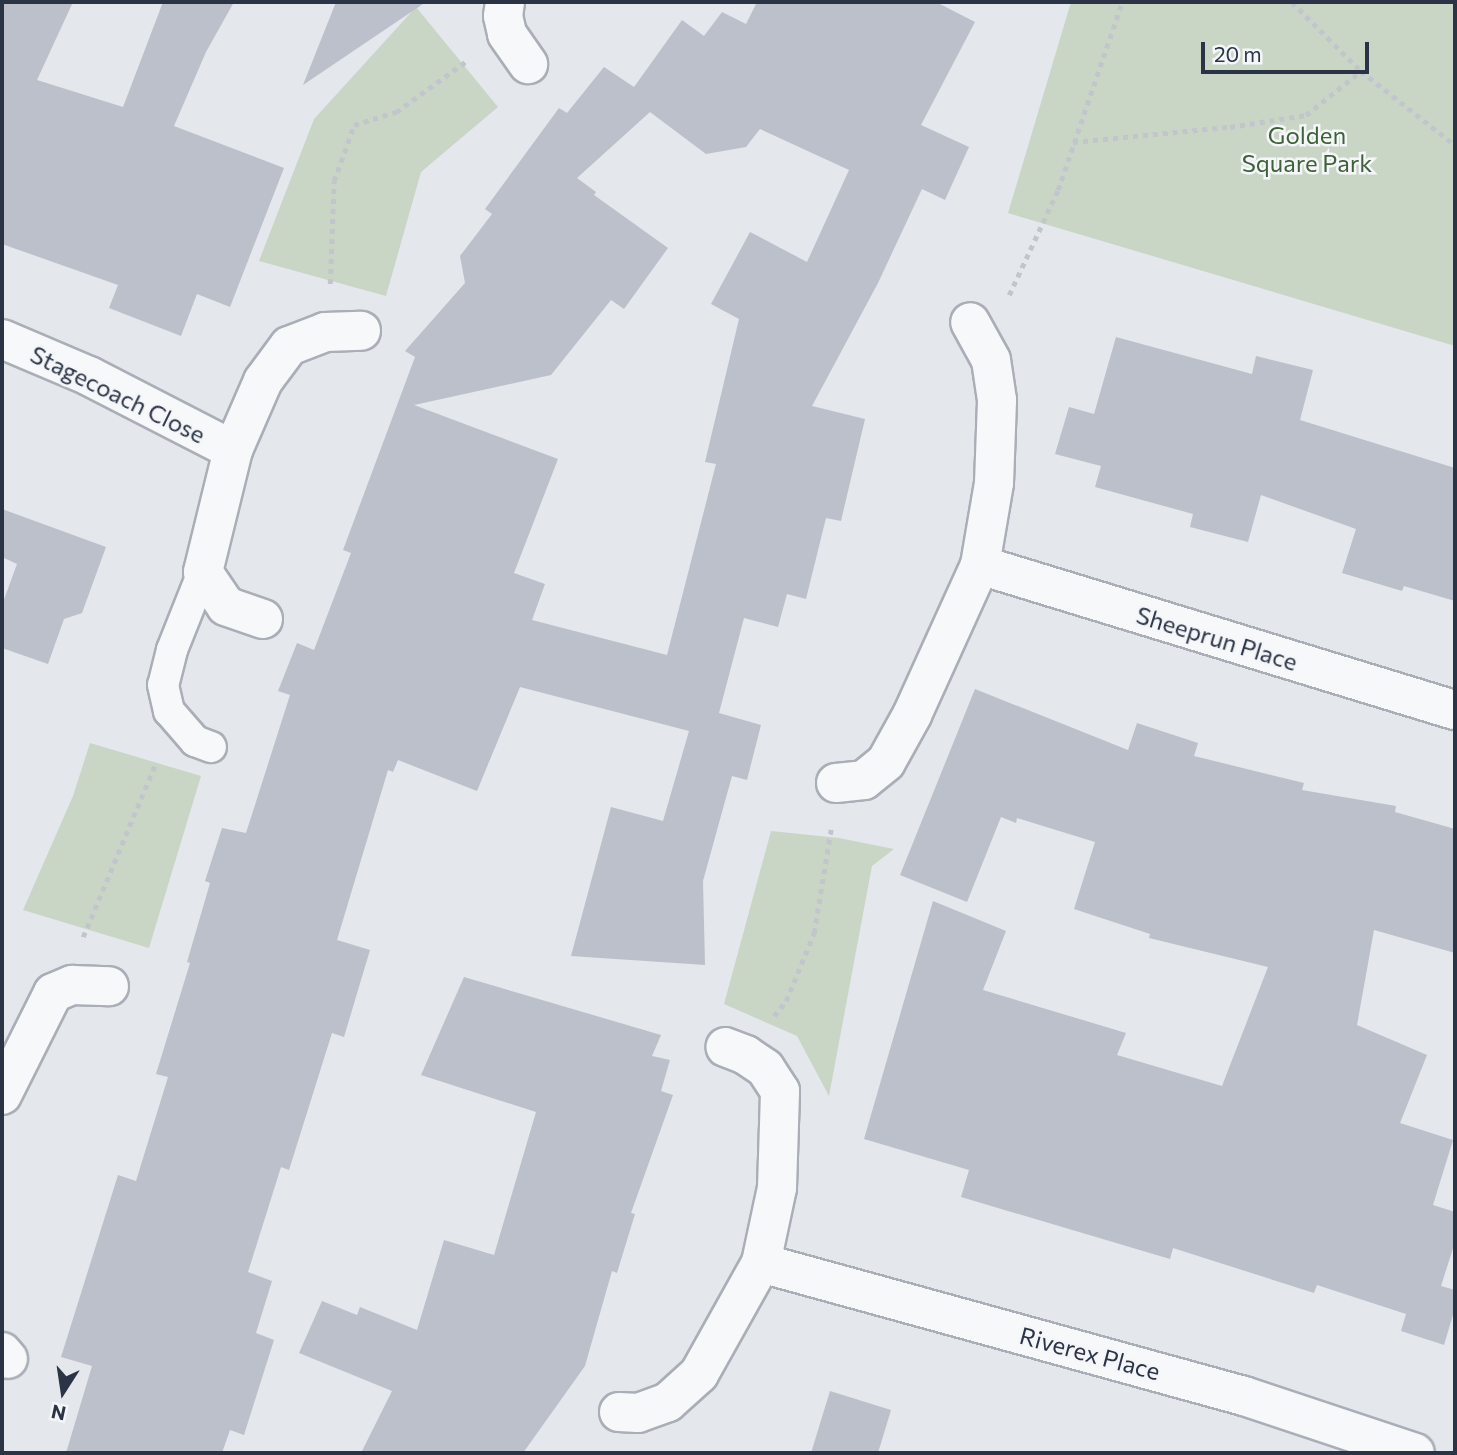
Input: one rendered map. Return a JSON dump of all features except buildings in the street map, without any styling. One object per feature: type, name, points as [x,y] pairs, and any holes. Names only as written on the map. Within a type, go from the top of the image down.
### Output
[{"type":"street","points":[[836,783],[864,780],[886,762],[912,715],[980,565],[994,483],[997,400],[991,360],[975,331]]},
{"type":"street","name":"Stagecoach Close","points":[[203,572],[233,450],[263,381],[289,346],[343,332]]},
{"type":"street","name":"Stagecoach Close","points":[[2,339],[89,376],[233,450]]},
{"type":"street","name":"Sheeprun Place","points":[[980,565],[1455,710]]},
{"type":"street","points":[[203,572],[226,606],[263,619]]},
{"type":"street","points":[[2,1095],[53,993],[91,986]]},
{"type":"street","points":[[619,1412],[638,1413],[668,1402],[699,1374],[761,1263],[777,1188],[780,1091],[765,1068],[735,1051]]},
{"type":"street","name":"Riverex Place","points":[[761,1263],[1244,1396],[1415,1453]]},
{"type":"lane","name":"Stagecoach Close","points":[[203,572],[172,650],[163,685],[169,711],[195,741],[211,747]]},
{"type":"path","points":[[975,331],[1009,296],[1058,190],[1122,2]]},
{"type":"path","points":[[1292,2],[1361,71],[1455,145]]},
{"type":"path","points":[[343,332],[334,181],[354,125],[396,112],[421,91],[513,33]]},
{"type":"path","points":[[1073,142],[1230,127],[1306,115],[1361,71]]},
{"type":"path","points":[[91,986],[86,923],[176,719]]},
{"type":"path","points":[[735,1051],[786,1001],[814,933],[828,861],[836,783]]},
{"type":"green space","name":"Golden Square Park","points":[[1071,2],[1455,2],[1455,346],[1008,213]]},
{"type":"green space","points":[[416,7],[498,107],[421,172],[386,296],[259,261],[314,119]]},
{"type":"green space","points":[[90,743],[201,776],[149,948],[23,910],[73,796]]},
{"type":"green space","points":[[771,831],[839,838],[894,849],[872,866],[829,1096],[797,1036],[724,1004]]}]
